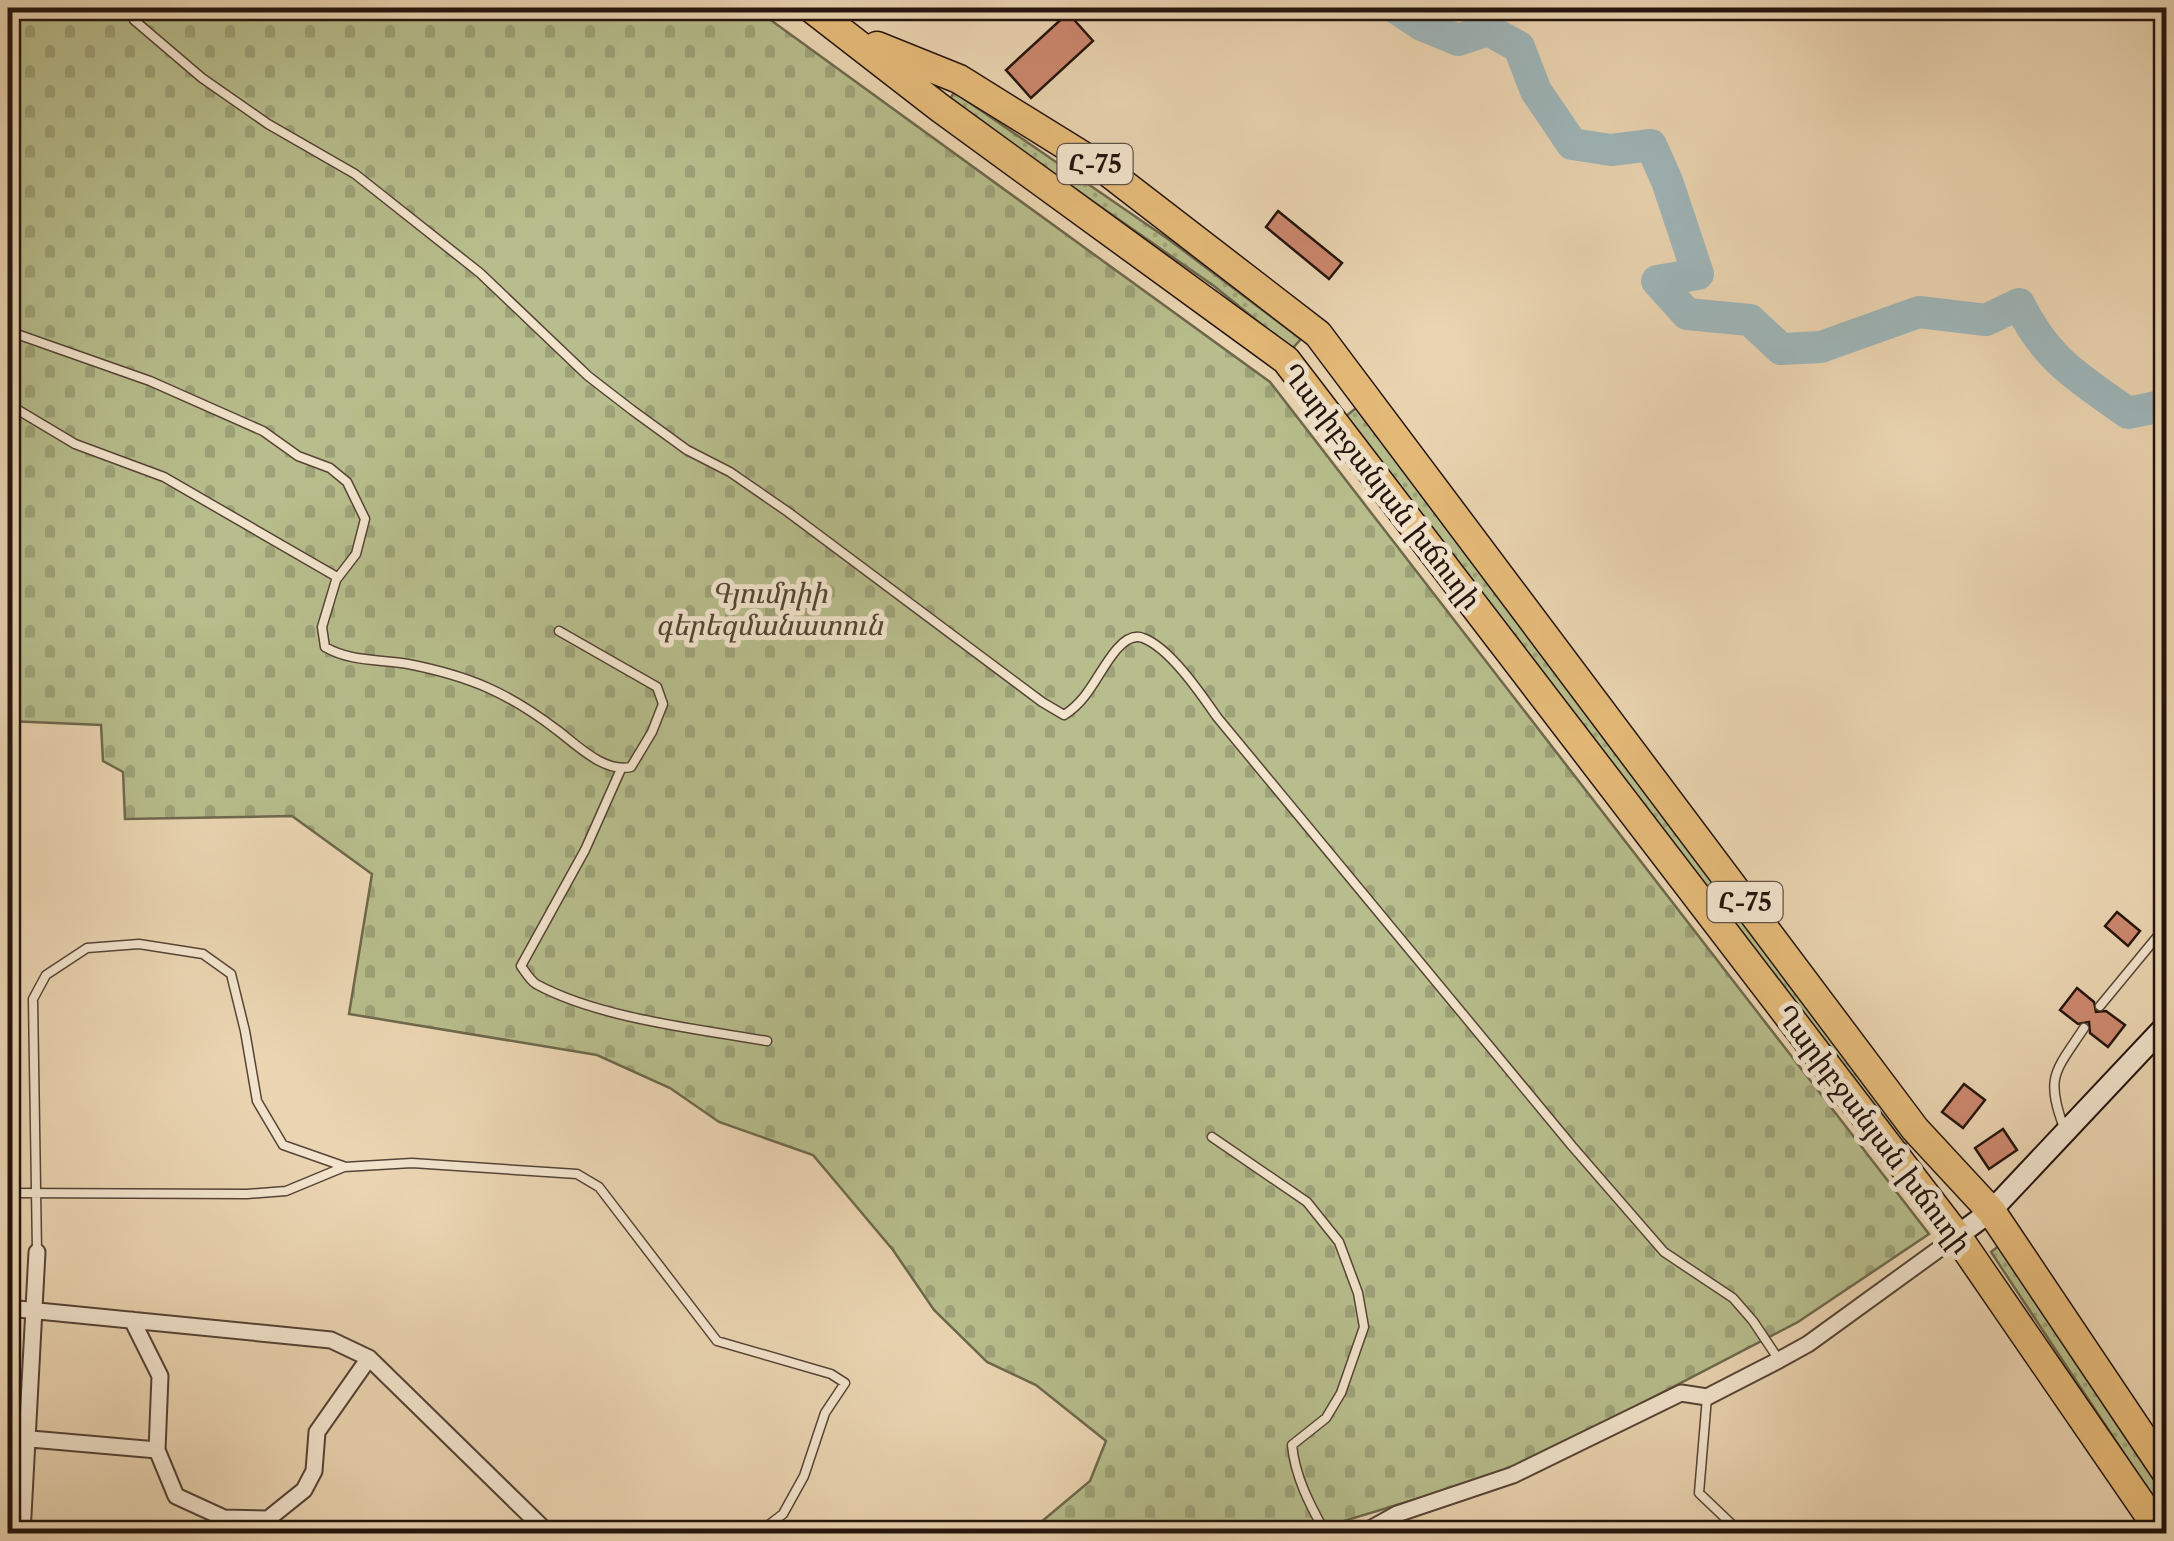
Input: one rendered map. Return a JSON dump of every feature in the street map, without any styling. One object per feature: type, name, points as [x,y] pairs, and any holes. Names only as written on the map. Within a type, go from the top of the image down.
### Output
[{"type":"highway","name":"Հ-75","points":[[812,8],[848,34]]},
{"type":"highway","name":"Ղարիբջանյան խճուղի","points":[[848,34],[959,79],[1104,169],[1318,334],[1915,1129],[1991,1211],[2166,1472]]},
{"type":"highway","name":"Ղարիբջանյան խճուղի","points":[[848,34],[940,108],[1291,366],[1957,1236],[2162,1534]]},
{"type":"highway","points":[[1291,366],[1318,334]]},
{"type":"main road","points":[[1957,1236],[1991,1211],[2166,1024]]},
{"type":"street","points":[[1354,1534],[1397,1514],[1513,1475],[1681,1393],[1706,1396],[1779,1360],[1808,1344],[1957,1236]]},
{"type":"street","points":[[22,1534],[37,1252]]},
{"type":"street","points":[[8,1308],[331,1340],[369,1358],[549,1534]]},
{"type":"street","points":[[132,1320],[160,1376],[157,1450],[176,1496],[227,1526],[268,1519],[304,1490],[314,1471],[318,1432],[369,1358]]},
{"type":"street","points":[[8,1436],[157,1450]]},
{"type":"lane","points":[[134,20],[202,78],[268,124],[370,186],[480,273],[588,376],[686,450],[730,472],[788,512],[1042,702],[1064,714],[1078,706],[1118,648],[1132,637],[1142,637],[1158,648],[1194,685],[1572,1146],[1664,1252],[1733,1298],[1779,1360]]},
{"type":"lane","points":[[8,331],[150,381],[263,432],[298,456],[330,468],[346,482],[365,519],[356,554],[336,580],[322,627],[326,647],[342,657],[406,664],[481,682],[544,720],[595,758],[621,770],[631,767],[663,704],[657,687],[559,631]]},
{"type":"lane","points":[[8,404],[75,444],[164,477],[298,552],[337,577],[336,580]]},
{"type":"lane","points":[[621,770],[586,850],[521,966],[532,982],[599,1008],[767,1041]]},
{"type":"lane","points":[[2100,1006],[2166,926]]},
{"type":"lane","points":[[37,1252],[32,999],[46,974],[87,948],[139,944],[203,954],[231,974],[257,1102],[283,1145],[344,1167]]},
{"type":"lane","points":[[2066,1132],[2052,1097],[2054,1073],[2084,1028]]},
{"type":"lane","points":[[1212,1137],[1307,1202],[1339,1242],[1358,1292],[1364,1328],[1341,1393],[1326,1418],[1292,1444],[1294,1464],[1326,1534]]},
{"type":"lane","points":[[8,1193],[246,1194],[286,1191],[344,1167],[412,1163],[577,1174],[599,1187],[717,1341],[831,1374],[845,1384],[824,1413],[804,1476],[783,1514],[757,1534]]},
{"type":"lane","points":[[1706,1396],[1700,1493],[1742,1534]]},
{"type":"green space","name":"Գյումրիի գերեզմանատուն","points":[[8,8],[754,8],[1270,382],[1929,1234],[1798,1322],[1513,1470],[1304,1533],[1028,1533],[1090,1481],[1106,1441],[1036,1385],[987,1362],[934,1310],[893,1250],[813,1155],[719,1122],[670,1088],[597,1055],[349,1014],[372,874],[292,816],[125,819],[123,772],[103,761],[101,725],[8,721]]},
{"type":"green space","points":[[954,92],[1168,239],[1301,339],[1292,349],[1214,286],[949,101]]},
{"type":"green space","points":[[1356,408],[1909,1139],[1902,1150],[1345,417]]},
{"type":"green space","points":[[2001,1244],[2166,1495],[2166,1517],[1991,1252]]},
{"type":"building","points":[[1068,13],[1093,41],[1031,98],[1006,70]]},
{"type":"building","points":[[1278,211],[1342,263],[1329,279],[1266,227]]},
{"type":"building","points":[[2117,912],[2140,931],[2128,946],[2105,926]]},
{"type":"building","points":[[2077,988],[2094,1002],[2096,1012],[2106,1011],[2125,1025],[2108,1047],[2090,1033],[2089,1022],[2078,1024],[2060,1010]]},
{"type":"building","points":[[1964,1084],[1985,1100],[1963,1128],[1942,1112]]},
{"type":"building","points":[[2003,1129],[2017,1150],[1989,1169],[1975,1148]]},
{"type":"waterway","points":[[1396,8],[1422,25],[1458,40],[1488,30],[1519,47],[1536,91],[1572,144],[1611,150],[1651,145],[1698,274],[1657,281],[1687,314],[1750,320],[1781,349],[1821,347],[1919,312],[1986,320],[2019,304],[2053,354],[2128,413],[2166,405]]}]
